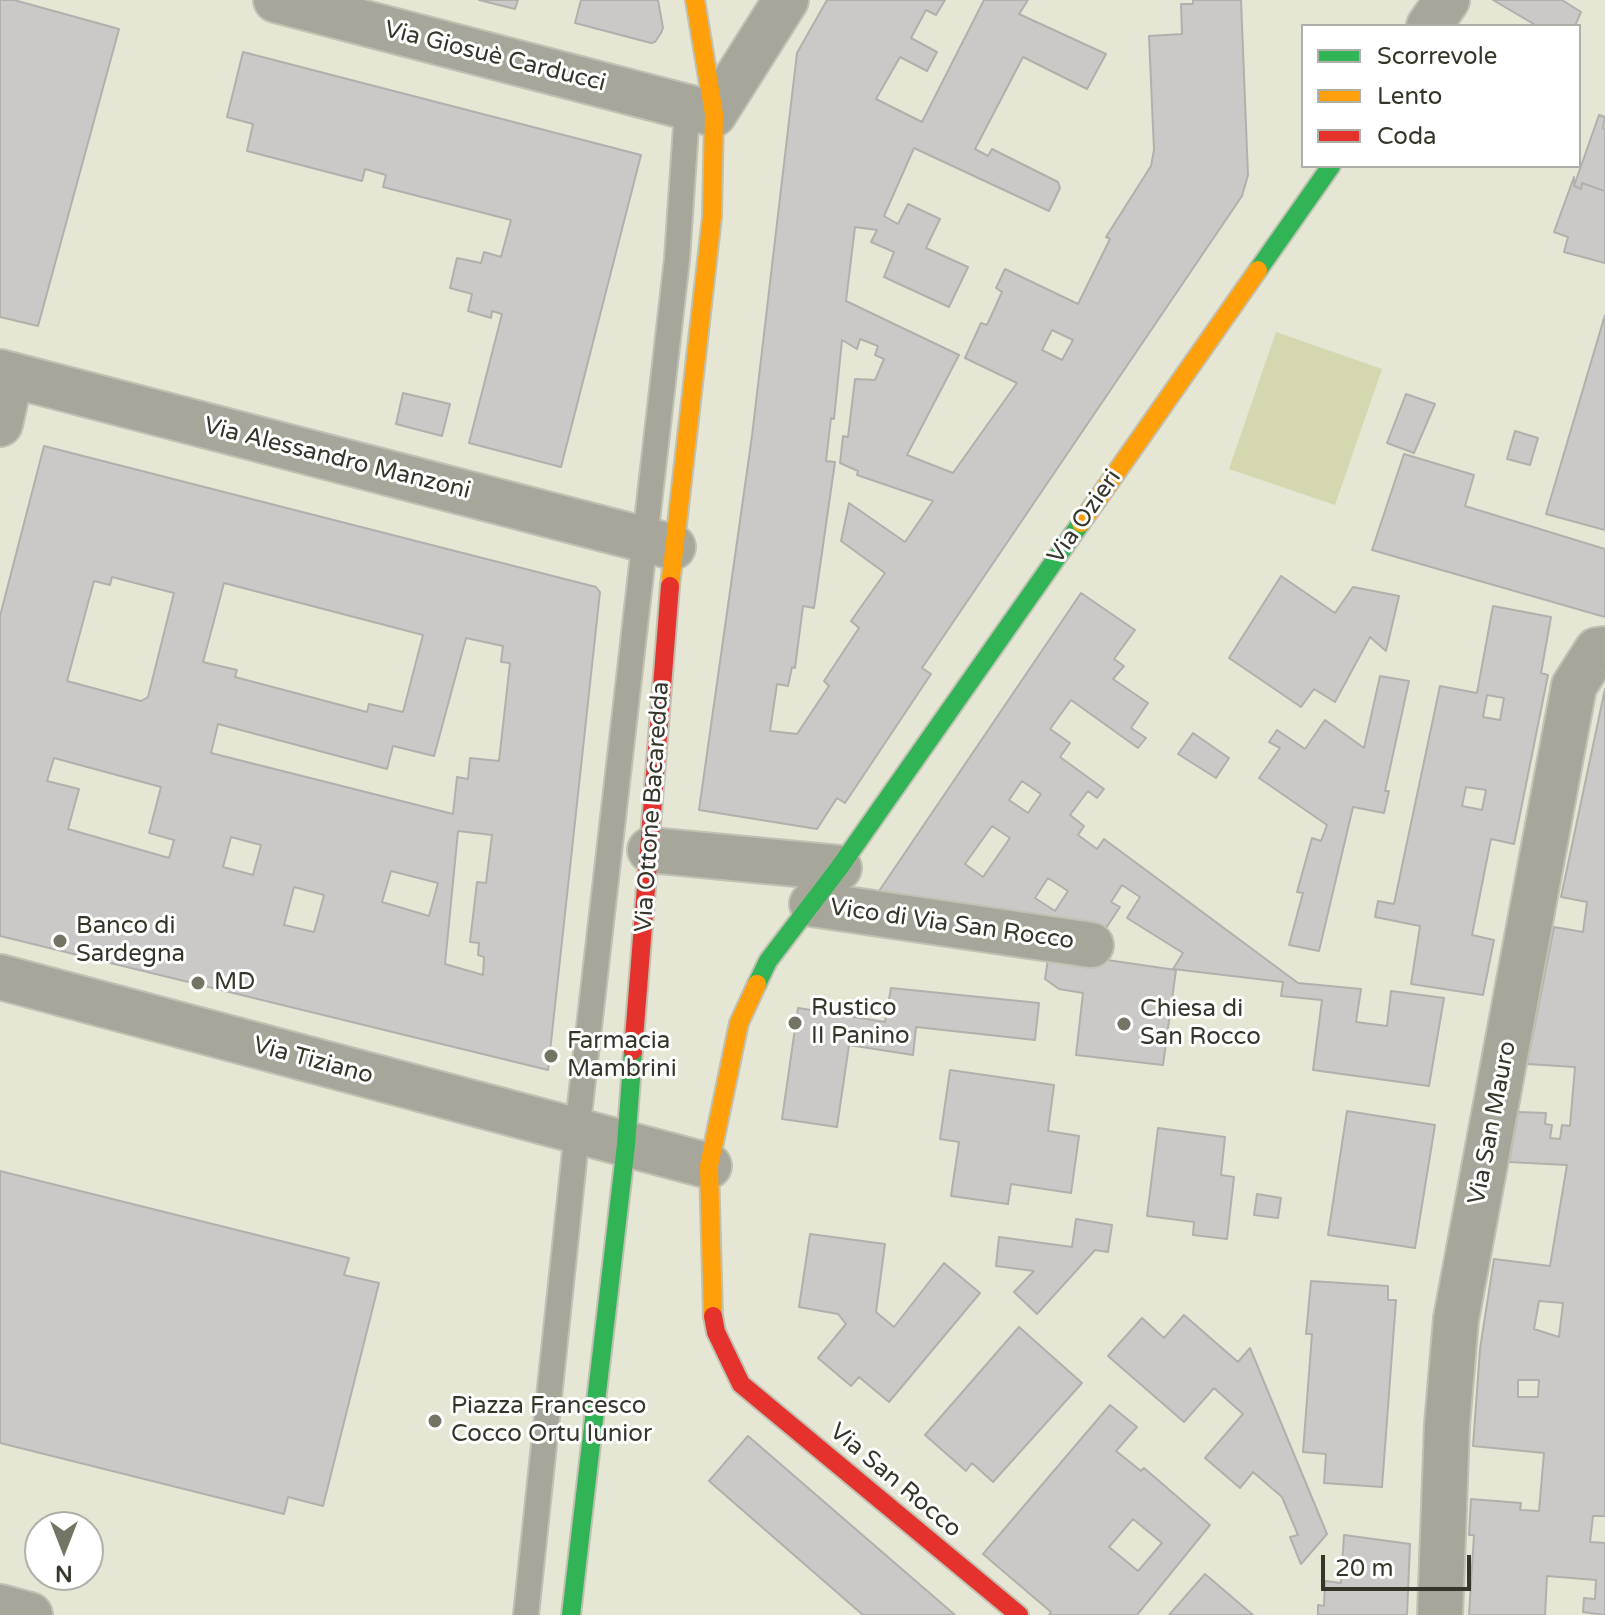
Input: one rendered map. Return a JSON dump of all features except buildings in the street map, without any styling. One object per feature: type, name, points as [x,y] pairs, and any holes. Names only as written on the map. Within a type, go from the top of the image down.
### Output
[{"type":"street","name":"Via Giosuè Carducci","points":[[276,0],[701,110]]},
{"type":"street","points":[[695,0],[701,110]]},
{"type":"street","points":[[701,110],[786,0]]},
{"type":"street","points":[[1430,24],[1447,0]]},
{"type":"street","name":"Via Ozieri","points":[[741,1384],[716,1332],[712,1313],[709,1166],[739,1023],[768,961],[839,868],[1330,168]]},
{"type":"street","points":[[0,424],[6,374]]},
{"type":"street","name":"Via Alessandro Manzoni","points":[[6,374],[659,543]]},
{"type":"street","name":"Via Ottone Bacaredda","points":[[571,1615],[626,1145],[650,850],[659,543]]},
{"type":"street","name":"Via San Mauro","points":[[1440,1615],[1447,1425],[1456,1319],[1574,686],[1597,650],[1605,649]]},
{"type":"street","points":[[650,850],[839,868]]},
{"type":"street","name":"Vico di Via San Rocco","points":[[812,904],[1091,945]]},
{"type":"street","name":"Via Tiziano","points":[[0,977],[709,1166]]},
{"type":"street","name":"Via San Rocco","points":[[741,1384],[1019,1615]]},
{"type":"street","points":[[0,1607],[30,1615]]},
{"type":"lane","points":[[526,1615],[577,1132],[659,543],[677,259],[701,110],[689,84],[674,0]]},
{"type":"green space","points":[[1276,332],[1382,369],[1335,505],[1229,469]]},
{"type":"traffic: fast","points":[[1258,270],[1330,168]]},
{"type":"traffic: fast","points":[[757,984],[768,961],[839,868],[1081,523]]},
{"type":"traffic: fast","points":[[571,1615],[626,1145],[633,1051]]},
{"type":"traffic: slow","points":[[670,586],[712,217],[714,114],[695,0]]},
{"type":"traffic: slow","points":[[1081,523],[1258,270]]},
{"type":"traffic: slow","points":[[713,1316],[709,1166],[739,1023],[757,984]]},
{"type":"traffic: jam","points":[[633,1051],[670,586]]},
{"type":"traffic: jam","points":[[713,1316],[716,1332],[741,1384],[1019,1615]]},
{"type":"place","name":"Banco di Sardegna","points":[[60,941]]},
{"type":"place","name":"MD","points":[[198,983]]},
{"type":"place","name":"Rustico II Panino","points":[[795,1023]]},
{"type":"place","name":"Chiesa di San Rocco","points":[[1124,1024]]},
{"type":"place","name":"Farmacia Mambrini","points":[[551,1056]]},
{"type":"place","name":"Piazza Francesco Cocco Ortu Iunior","points":[[435,1421]]}]
